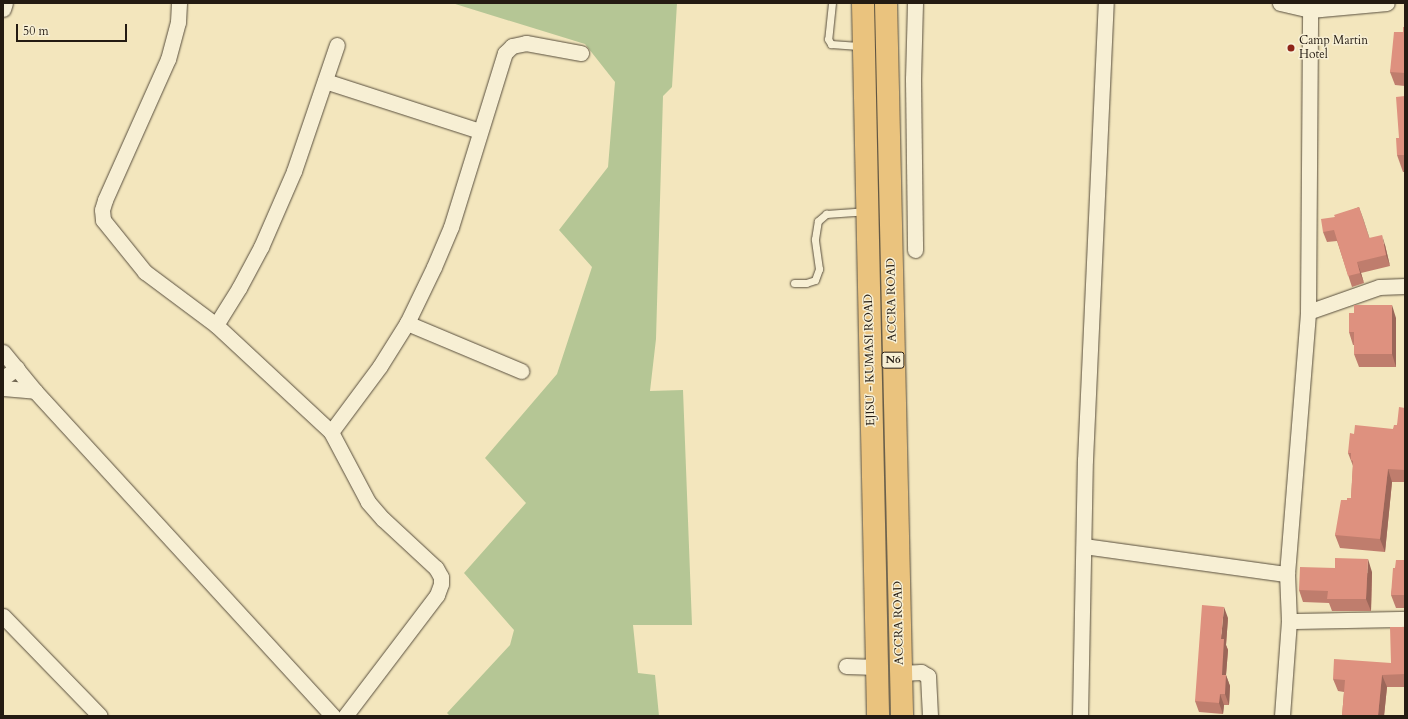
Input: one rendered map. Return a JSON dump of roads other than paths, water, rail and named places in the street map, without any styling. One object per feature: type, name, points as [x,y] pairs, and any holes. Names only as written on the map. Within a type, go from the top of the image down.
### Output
[{"type":"highway","name":"EJISU - KUMASI ROAD","points":[[863,3],[878,716]]},
{"type":"highway","name":"ACCRA ROAD","points":[[886,3],[902,716]]},
{"type":"street","points":[[3,9],[5,3]]},
{"type":"street","points":[[179,3],[178,22],[168,59],[105,200],[102,210],[103,220],[145,272],[216,325],[331,432],[368,502],[383,519],[436,568],[441,577],[441,584],[437,595],[345,716]]},
{"type":"street","points":[[914,3],[913,79],[915,250]]},
{"type":"street","points":[[1080,716],[1085,452],[1106,3]]},
{"type":"street","points":[[1280,3],[1310,10],[1387,3]]},
{"type":"street","points":[[1282,716],[1289,621],[1287,574],[1308,312],[1310,10]]},
{"type":"street","points":[[331,432],[380,366],[407,324],[451,227],[505,53],[512,46],[526,42],[580,53]]},
{"type":"street","points":[[216,325],[262,247],[294,172],[337,45]]},
{"type":"street","points":[[325,81],[480,131]]},
{"type":"street","points":[[1308,312],[1379,287],[1405,286]]},
{"type":"street","points":[[407,324],[521,371]]},
{"type":"street","points":[[3,352],[35,391],[333,716]]},
{"type":"street","points":[[3,378],[17,368]]},
{"type":"street","points":[[3,388],[35,391]]},
{"type":"street","points":[[1084,546],[1287,574]]},
{"type":"street","points":[[3,616],[100,716]]},
{"type":"street","points":[[1289,621],[1405,619]]},
{"type":"street","points":[[846,666],[876,668]]},
{"type":"street","points":[[900,673],[921,672],[928,676],[930,716]]},
{"type":"lane","points":[[832,3],[828,39],[831,44],[864,46]]},
{"type":"lane","points":[[794,283],[806,283],[815,280],[819,269],[815,239],[818,221],[826,214],[867,211]]},
{"type":"place","name":"Camp Martin Hotel","points":[[1291,48]]}]
